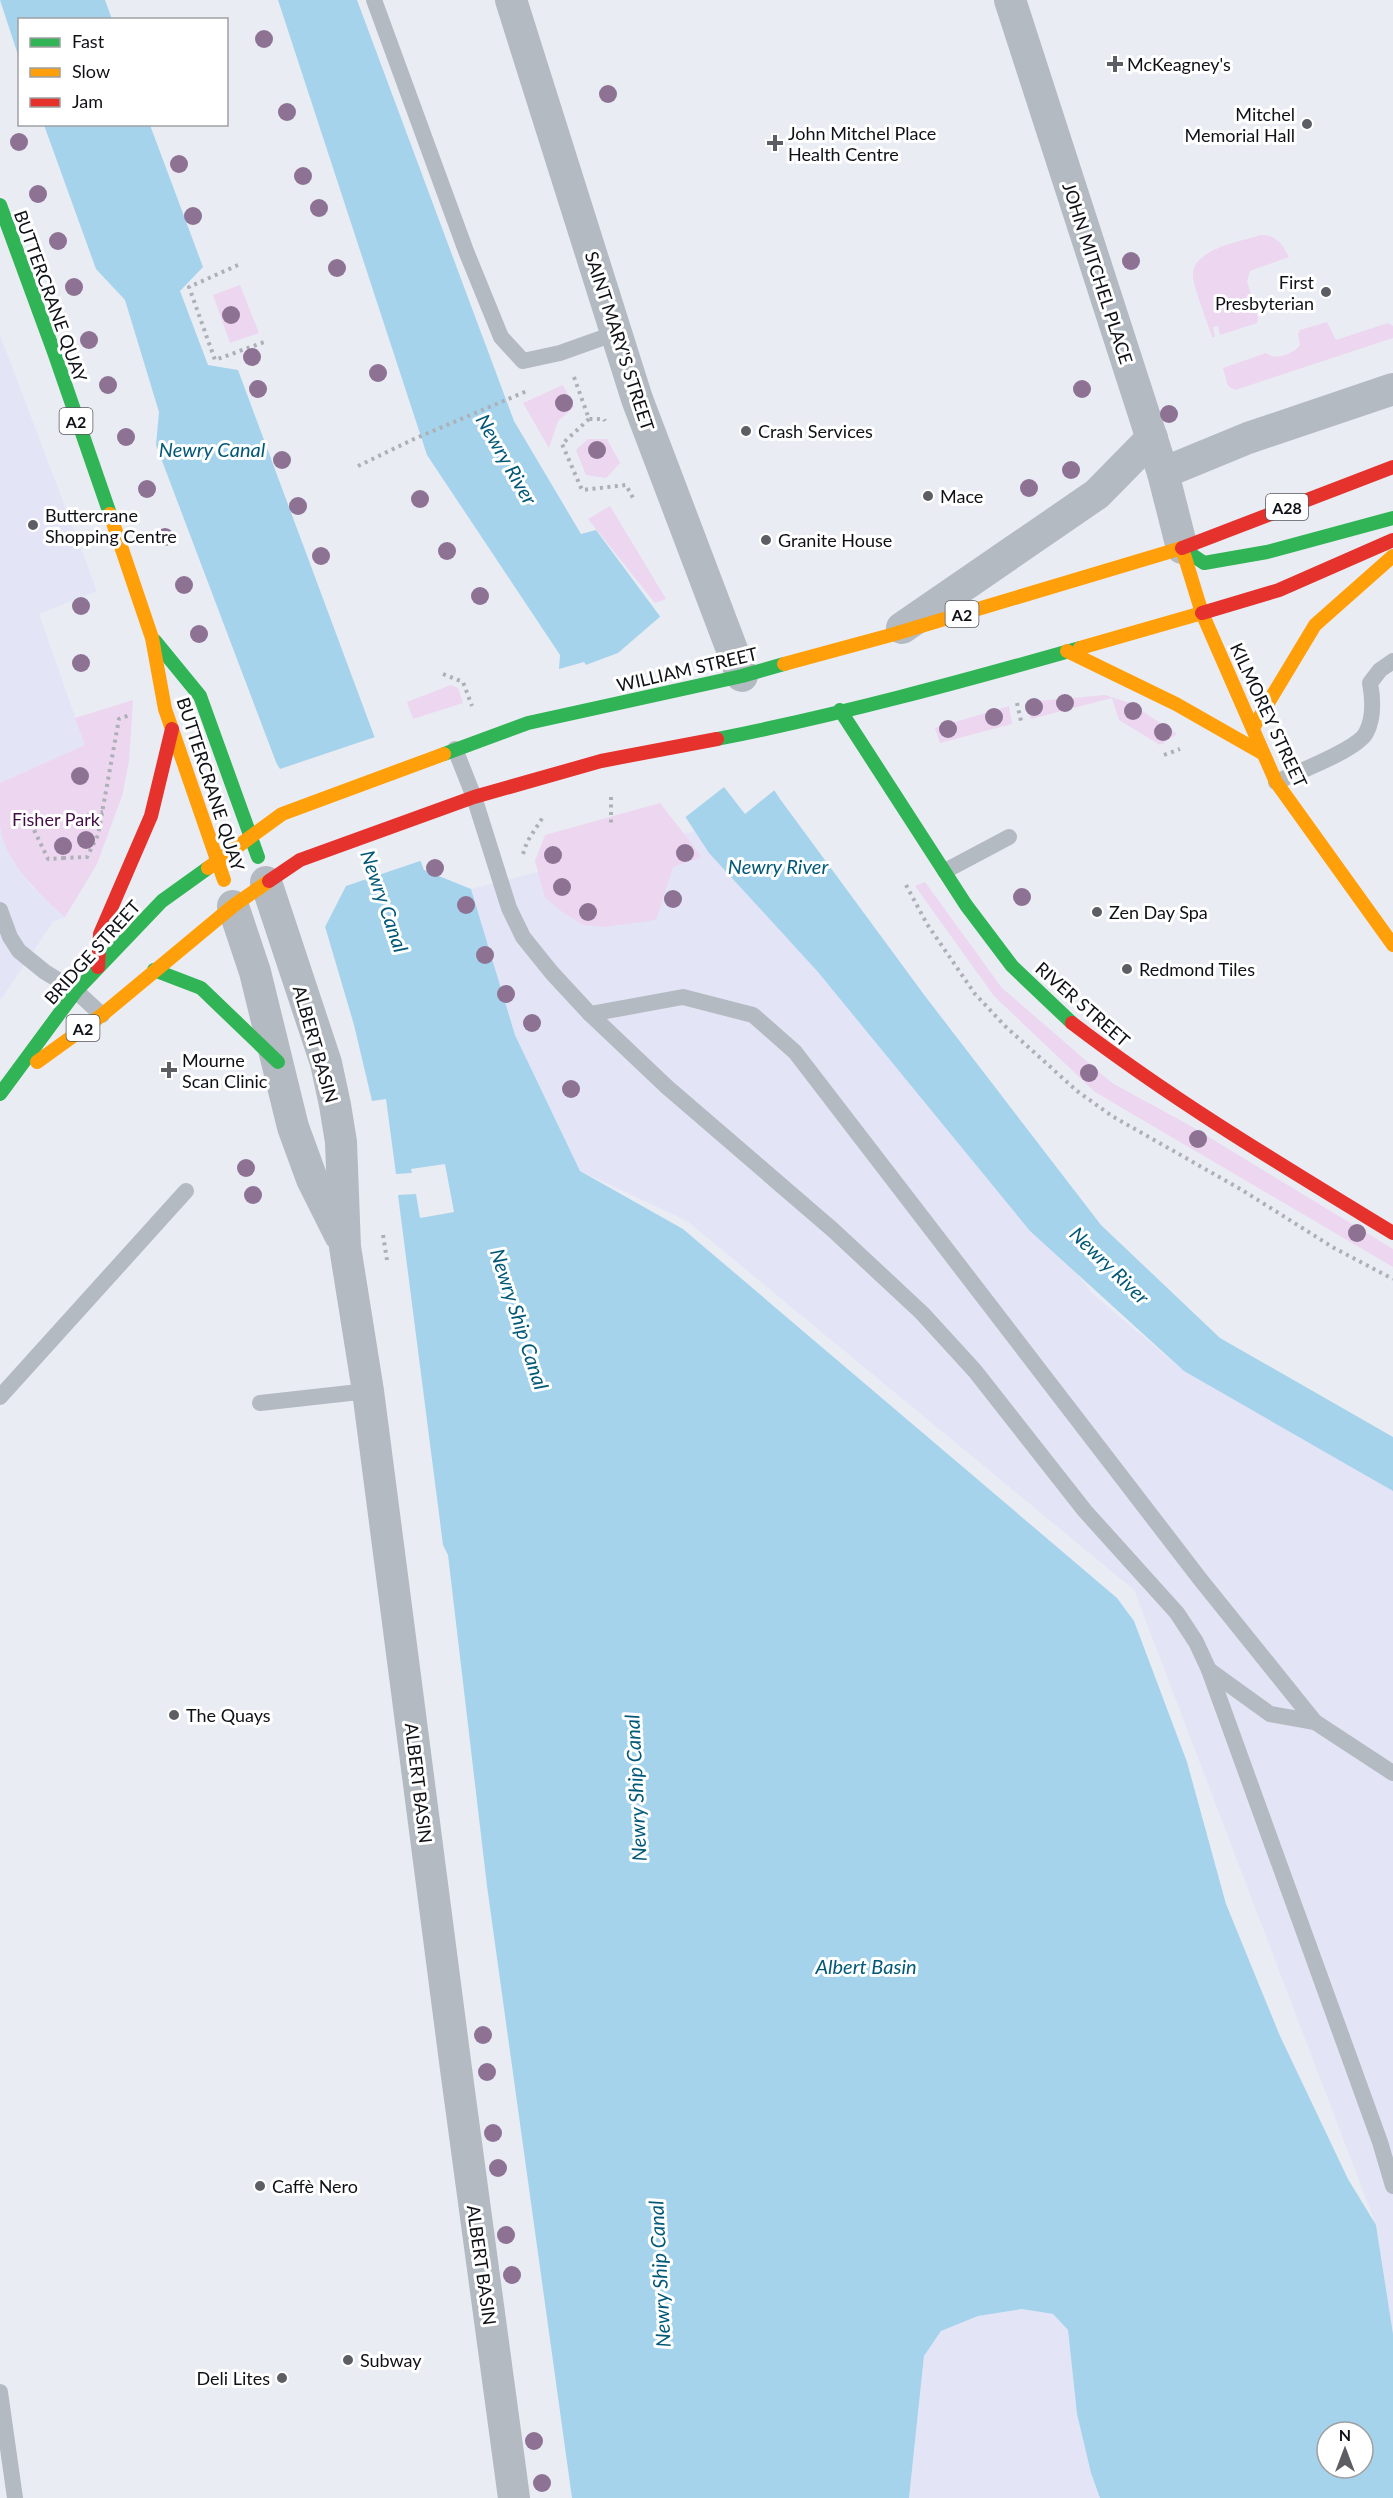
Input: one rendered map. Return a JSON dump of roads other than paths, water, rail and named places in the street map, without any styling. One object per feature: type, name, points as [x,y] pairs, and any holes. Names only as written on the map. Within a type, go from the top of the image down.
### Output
[{"type":"main road","name":"BUTTERCRANE QUAY","points":[[0,205],[54,352],[152,638],[165,709],[233,906]]},
{"type":"main road","name":"A28","points":[[1182,548],[1393,467]]},
{"type":"main road","points":[[1182,548],[1204,563],[1267,552],[1393,518]]},
{"type":"main road","points":[[1202,613],[1279,590],[1393,540]]},
{"type":"main road","name":"WILLIAM STREET","points":[[217,862],[282,814],[545,718],[734,678],[891,635],[1182,548]]},
{"type":"main road","name":"KILMOREY STREET","points":[[1182,548],[1202,613],[1276,782],[1393,945]]},
{"type":"main road","points":[[1253,728],[1315,624],[1393,556]]},
{"type":"main road","name":"A2","points":[[233,906],[300,861],[474,797],[601,761],[762,730],[995,672],[1202,613]]},
{"type":"main road","name":"BUTTERCRANE QUAY","points":[[152,638],[200,696],[266,882]]},
{"type":"main road","points":[[1067,651],[1176,704],[1262,753]]},
{"type":"main road","name":"RIVER STREET","points":[[840,710],[945,871],[1012,966],[1068,1020],[1128,1066],[1218,1127],[1393,1233]]},
{"type":"main road","points":[[98,967],[100,934],[151,816],[172,729]]},
{"type":"main road","name":"BRIDGE STREET","points":[[0,1094],[76,991],[98,967],[162,901],[217,862]]},
{"type":"main road","name":"BRIDGE STREET","points":[[10,1083],[102,1015],[233,906]]},
{"type":"main road","points":[[154,970],[201,988],[278,1062]]},
{"type":"street","name":"SAINT MARY'S STREET","points":[[511,0],[637,399],[734,678]]},
{"type":"street","name":"JOHN MITCHEL PLACE","points":[[1010,0],[1163,473],[1182,548]]},
{"type":"street","points":[[1163,473],[1248,438],[1393,389]]},
{"type":"street","points":[[891,635],[1097,494],[1152,438]]},
{"type":"street","name":"ALBERT BASIN","points":[[266,882],[326,1063],[341,1142],[345,1247],[368,1391],[457,2081],[514,2498]]},
{"type":"street","name":"ALBERT BASIN","points":[[233,906],[255,972],[293,1127],[312,1179],[345,1247]]},
{"type":"lane","points":[[374,0],[466,250],[501,337],[524,361],[560,353],[616,333]]},
{"type":"lane","points":[[1276,782],[1350,747],[1365,734],[1373,702],[1370,683],[1380,670],[1393,661]]},
{"type":"lane","points":[[455,749],[474,797],[509,908],[524,937],[552,973],[590,1014],[667,1087],[833,1230],[922,1313],[975,1371],[1085,1511],[1178,1613],[1196,1642],[1209,1670],[1380,2142],[1393,2186]]},
{"type":"lane","points":[[945,871],[1009,837]]},
{"type":"lane","points":[[0,910],[10,937],[19,951],[45,972],[76,991],[102,1015]]},
{"type":"lane","points":[[590,1014],[683,997],[753,1015],[795,1052],[1200,1579],[1315,1722],[1393,1773]]},
{"type":"lane","points":[[0,1397],[186,1191]]},
{"type":"lane","points":[[260,1403],[368,1391]]},
{"type":"lane","points":[[1209,1670],[1270,1714],[1315,1722]]},
{"type":"lane","points":[[0,2392],[15,2498]]},
{"type":"water","points":[[0,0],[105,0],[112,18],[18,18],[18,55]]},
{"type":"water","name":"Newry River","points":[[278,0],[357,0],[514,421],[581,534],[596,530],[662,619],[780,799],[925,996],[1101,1225],[1220,1338],[1393,1437],[1393,1491],[1184,1371],[1030,1231],[818,972],[709,853],[584,662],[559,669],[560,655],[427,455]]},
{"type":"water","name":"Albert Basin","points":[[44,126],[150,126],[203,267],[180,291],[208,365],[238,370],[424,870],[471,889],[515,1035],[580,1171],[683,1229],[1117,1598],[1134,1621],[1187,1762],[1226,1904],[1280,2036],[1348,2179],[1376,2225],[1393,2334],[1393,2498],[1100,2498],[1091,2473],[1077,2414],[1068,2330],[1053,2314],[1022,2309],[978,2316],[941,2331],[924,2356],[909,2498],[572,2498],[487,1886],[448,1555],[443,1545],[398,1195],[416,1194],[420,1218],[454,1212],[445,1164],[411,1169],[412,1173],[396,1174],[386,1099],[372,1101],[354,1025],[279,770],[156,445],[159,412],[125,300],[96,269]]},
{"type":"place","name":"McKeagney's","points":[[1115,64]]},
{"type":"place","name":"Mitchel Memorial Hall","points":[[1307,124]]},
{"type":"place","name":"John Mitchel Place Health Centre","points":[[775,143]]},
{"type":"place","name":"First Presbyterian","points":[[1326,292]]},
{"type":"place","name":"Crash Services","points":[[746,431]]},
{"type":"place","name":"Mace","points":[[928,496]]},
{"type":"place","name":"Buttercrane Shopping Centre","points":[[33,525]]},
{"type":"place","name":"Granite House","points":[[766,540]]},
{"type":"place","name":"Zen Day Spa","points":[[1097,912]]},
{"type":"place","name":"Redmond Tiles","points":[[1127,969]]},
{"type":"place","name":"Mourne Scan Clinic","points":[[169,1070]]},
{"type":"place","name":"The Quays","points":[[174,1715]]},
{"type":"place","name":"Caffè Nero","points":[[260,2186]]},
{"type":"place","name":"Subway","points":[[348,2360]]},
{"type":"place","name":"Deli Lites","points":[[282,2378]]},
{"type":"water label","name":"Newry Canal","points":[[212,449]]},
{"type":"water label","name":"Newry Canal","points":[[385,901]]},
{"type":"water label","name":"Newry Ship Canal","points":[[520,1319]]},
{"type":"water label","name":"Newry Ship Canal","points":[[635,1788]]},
{"type":"water label","name":"Newry Ship Canal","points":[[659,2274]]},
{"type":"park label","name":"Fisher Park","points":[[56,819]]}]
